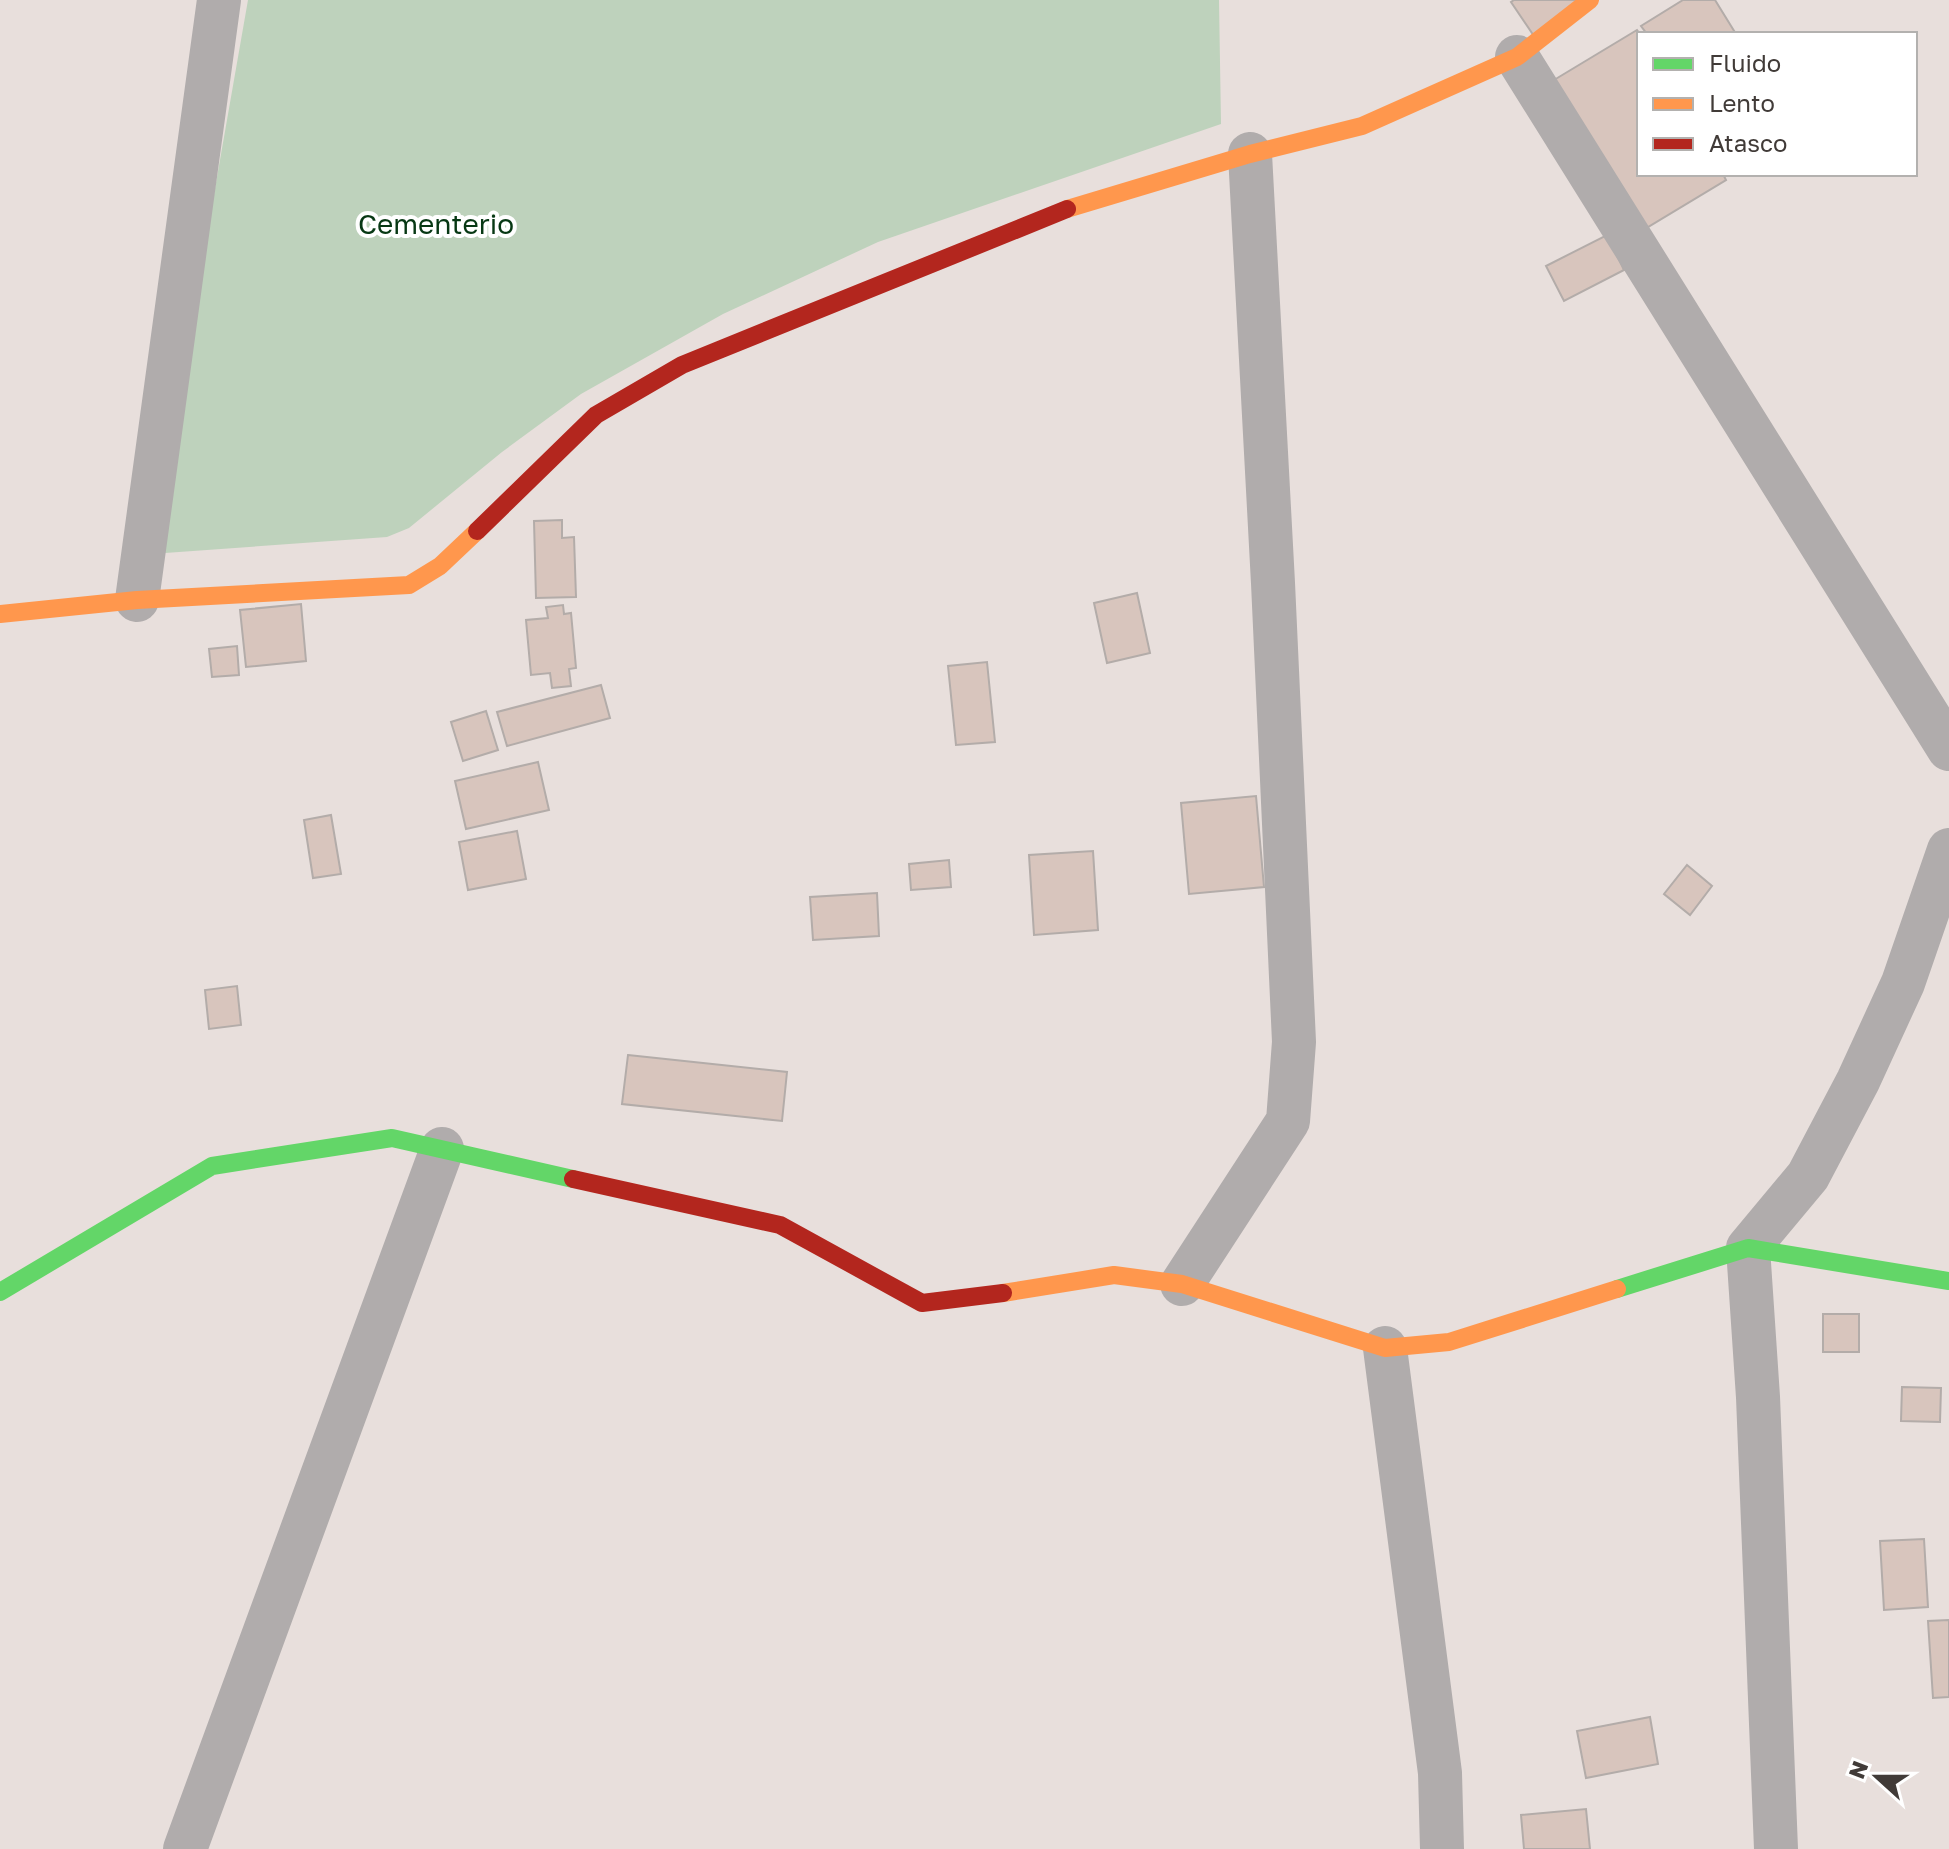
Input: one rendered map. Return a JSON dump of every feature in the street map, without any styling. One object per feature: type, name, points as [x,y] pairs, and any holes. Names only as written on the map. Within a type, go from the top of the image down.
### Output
[{"type":"street","points":[[137,600],[219,0]]},
{"type":"street","points":[[0,614],[137,600],[409,585],[440,566],[596,415],[682,365],[1076,205],[1250,154],[1362,126],[1517,57],[1590,0]]},
{"type":"street","points":[[1517,57],[1949,749]]},
{"type":"street","points":[[1182,1284],[1288,1121],[1294,1042],[1250,154]]},
{"type":"street","points":[[1776,1849],[1758,1397],[1748,1248],[1808,1176],[1858,1081],[1903,983],[1949,850]]},
{"type":"street","points":[[0,1292],[212,1166],[392,1138],[780,1225],[922,1303],[1114,1275],[1182,1284],[1385,1348],[1449,1342],[1748,1248],[1949,1281]]},
{"type":"street","points":[[185,1849],[442,1149]]},
{"type":"street","points":[[1385,1348],[1440,1773],[1442,1849]]},
{"type":"green space","name":"Cementerio","points":[[248,0],[1219,0],[1221,124],[878,242],[723,314],[581,394],[502,452],[409,528],[387,537],[151,554]]},
{"type":"building","points":[[1584,0],[1534,36],[1511,2]]},
{"type":"building","points":[[1683,0],[1715,0],[1735,32],[1646,32],[1641,26]]},
{"type":"building","points":[[1637,30],[1637,176],[1724,176],[1726,180],[1643,230],[1554,80]]},
{"type":"building","points":[[1607,235],[1624,270],[1564,301],[1546,266]]},
{"type":"building","points":[[562,520],[562,538],[574,537],[576,597],[536,598],[534,521]]},
{"type":"building","points":[[1137,593],[1150,653],[1107,663],[1094,603]]},
{"type":"building","points":[[301,604],[306,661],[246,667],[240,610]]},
{"type":"building","points":[[563,605],[564,614],[571,613],[576,668],[569,669],[571,686],[552,688],[550,673],[531,675],[526,620],[548,618],[546,607]]},
{"type":"building","points":[[237,646],[239,675],[212,677],[209,649]]},
{"type":"building","points":[[987,662],[995,742],[956,745],[948,666]]},
{"type":"building","points":[[601,685],[610,718],[507,746],[497,712]]},
{"type":"building","points":[[486,711],[498,750],[463,761],[451,722]]},
{"type":"building","points":[[538,762],[549,810],[466,829],[455,781]]},
{"type":"building","points":[[1256,796],[1264,887],[1189,894],[1181,803]]},
{"type":"building","points":[[331,815],[341,874],[313,878],[304,820]]},
{"type":"building","points":[[517,831],[526,879],[468,890],[459,842]]},
{"type":"building","points":[[1093,851],[1098,930],[1034,935],[1029,855]]},
{"type":"building","points":[[949,860],[951,887],[911,890],[909,864]]},
{"type":"building","points":[[1687,865],[1712,886],[1690,915],[1664,894]]},
{"type":"building","points":[[877,893],[879,936],[813,940],[810,897]]},
{"type":"building","points":[[237,986],[241,1025],[209,1029],[205,990]]},
{"type":"building","points":[[628,1055],[787,1072],[782,1121],[622,1104]]},
{"type":"building","points":[[1823,1314],[1859,1314],[1859,1352],[1823,1352]]},
{"type":"building","points":[[1902,1387],[1941,1388],[1940,1422],[1901,1421]]},
{"type":"building","points":[[1924,1539],[1928,1607],[1884,1610],[1880,1541]]},
{"type":"building","points":[[1949,1620],[1949,1697],[1933,1698],[1928,1621]]},
{"type":"building","points":[[1650,1717],[1658,1764],[1586,1778],[1577,1731]]},
{"type":"building","points":[[1586,1809],[1590,1849],[1524,1849],[1521,1815]]},
{"type":"traffic: fast","points":[[0,1292],[212,1166],[392,1138],[573,1179]]},
{"type":"traffic: fast","points":[[1617,1289],[1748,1248],[1949,1281]]},
{"type":"traffic: slow","points":[[1067,209],[1250,154],[1362,126],[1517,57],[1590,0]]},
{"type":"traffic: slow","points":[[0,614],[137,600],[409,585],[440,566],[477,531]]},
{"type":"traffic: slow","points":[[1003,1293],[1114,1275],[1182,1284],[1385,1348],[1449,1342],[1617,1289]]},
{"type":"traffic: jam","points":[[477,531],[596,415],[682,365],[1067,209]]},
{"type":"traffic: jam","points":[[573,1179],[780,1225],[922,1303],[1003,1293]]}]
